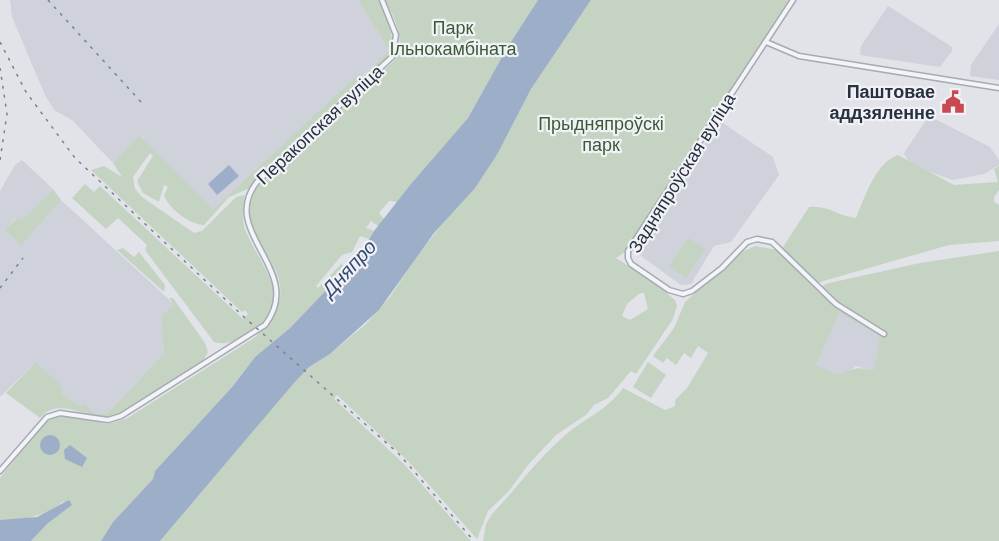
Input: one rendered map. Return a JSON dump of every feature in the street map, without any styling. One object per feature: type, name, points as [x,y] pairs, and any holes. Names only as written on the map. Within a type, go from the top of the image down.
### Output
[{"type":"street","name":"Перакопская вуліца","points":[[0,471],[25,439],[47,417],[53,414],[108,420],[121,416],[265,325],[277,303],[278,287],[248,225],[246,208],[249,194],[257,182],[392,57],[396,47],[396,35],[382,0]]},
{"type":"street","name":"Задняпроўская вуліца","points":[[793,0],[628,251],[627,258],[669,290],[683,294],[692,291],[722,268],[747,242],[757,239],[772,242],[836,304],[884,334]]},
{"type":"street","points":[[766,42],[799,56],[999,88]]},
{"type":"shaded area","points":[[10,0],[358,0],[389,50],[360,78],[355,77],[213,209],[139,135],[113,163],[72,120],[54,110],[45,95],[12,17]]},
{"type":"shaded area","points":[[888,6],[952,47],[952,51],[940,67],[860,55],[861,46]]},
{"type":"shaded area","points":[[999,24],[999,80],[970,76],[971,65]]},
{"type":"shaded area","points":[[929,116],[990,147],[999,160],[999,165],[984,174],[953,180],[918,168],[907,159],[904,153]]},
{"type":"shaded area","points":[[720,121],[773,157],[779,175],[731,242],[714,246],[691,284],[681,285],[641,256],[638,249],[640,242]]},
{"type":"shaded area","points":[[22,160],[53,189],[21,222],[16,218],[5,230],[21,244],[61,200],[175,305],[161,317],[164,353],[108,413],[96,414],[83,403],[80,406],[71,402],[63,395],[60,384],[36,362],[0,397],[0,191],[15,165]]},
{"type":"shaded area","points":[[838,309],[882,337],[875,371],[855,366],[845,384],[812,367]]},
{"type":"green space","points":[[358,0],[379,0],[383,7],[392,36],[390,51],[387,58],[258,175],[248,189],[229,197],[204,225],[186,219],[170,205],[164,195],[168,187],[164,185],[159,202],[143,193],[137,181],[153,156],[150,153],[133,177],[135,189],[142,197],[194,233],[202,231],[236,197],[245,195],[243,223],[272,285],[274,298],[272,310],[264,322],[245,336],[227,343],[214,342],[145,250],[147,245],[118,218],[106,229],[72,198],[85,184],[94,192],[100,186],[243,319],[248,314],[245,310],[242,312],[91,170],[104,166],[122,177],[113,163],[139,135],[213,209],[355,77],[361,78],[389,50]]},
{"type":"green space","name":"Парк Ільнокамбіната","points":[[385,0],[538,0],[507,48],[468,118],[397,202],[389,201],[379,213],[384,219],[378,226],[371,221],[366,228],[374,231],[369,239],[360,236],[352,252],[342,255],[316,286],[318,288],[341,264],[348,268],[290,328],[255,357],[233,386],[155,471],[153,479],[113,522],[101,541],[31,541],[47,524],[72,505],[63,502],[33,517],[0,520],[0,478],[42,425],[52,417],[68,416],[107,424],[126,419],[254,338],[273,315],[280,295],[278,277],[252,227],[249,210],[254,193],[266,178],[395,60],[399,44],[398,29]]},
{"type":"green space","name":"Прыдняпроўскі парк","points":[[591,0],[789,0],[626,251],[616,258],[656,284],[675,300],[677,306],[673,319],[636,374],[631,371],[608,398],[594,405],[587,414],[556,435],[528,465],[508,492],[488,511],[477,539],[408,461],[337,395],[334,399],[404,464],[471,541],[160,541],[309,367],[330,354],[366,324],[390,297],[417,256],[498,153],[531,89]],"holes":[[[640,293],[644,293],[648,309],[630,320],[622,316],[627,304]]]},
{"type":"green space","points":[[898,155],[954,185],[998,182],[994,169],[999,166],[999,190],[994,197],[994,202],[999,205],[999,241],[949,245],[813,284],[817,288],[829,283],[920,263],[999,251],[999,541],[483,541],[486,524],[492,514],[535,466],[562,438],[610,403],[623,388],[665,410],[675,406],[675,400],[687,388],[708,353],[698,346],[691,358],[684,353],[676,365],[667,358],[663,363],[653,356],[674,328],[685,302],[742,252],[755,246],[777,250],[783,247],[809,207],[822,208],[856,218],[877,173],[890,159]],"holes":[[[839,312],[880,336],[874,370],[858,368],[837,375],[816,365]]]},
{"type":"green space","points":[[53,189],[61,200],[21,245],[5,230],[17,218],[21,221]]},
{"type":"green space","points":[[688,238],[705,249],[686,278],[669,267]]},
{"type":"green space","points":[[123,248],[134,257],[139,252],[165,285],[164,292],[117,250]]},
{"type":"green space","points":[[169,298],[173,298],[205,343],[208,352],[203,361],[133,407],[121,413],[102,417],[74,410],[56,409],[40,418],[6,393],[36,362],[60,384],[63,395],[80,406],[83,403],[96,414],[108,413],[164,353],[161,316],[174,305]]},
{"type":"green space","points":[[648,362],[666,375],[651,398],[633,387]]},
{"type":"water","name":"Дняпро","points":[[538,0],[591,0],[531,89],[498,153],[475,188],[434,233],[379,310],[330,354],[309,367],[160,541],[101,541],[113,522],[153,479],[155,471],[233,386],[255,357],[290,328],[360,255],[374,231],[411,184],[468,118],[507,48]]},
{"type":"water","points":[[229,165],[239,176],[217,195],[208,184]]},
{"type":"water","points":[[50,435],[57,438],[60,445],[57,452],[50,455],[43,452],[40,445],[43,438]]},
{"type":"water","points":[[70,445],[87,458],[82,467],[65,459],[64,450]]},
{"type":"water","points":[[69,500],[72,505],[47,524],[31,541],[0,541],[0,520],[37,517]]},
{"type":"railway","points":[[48,0],[141,102]]},
{"type":"railway","points":[[0,42],[26,92],[75,158],[244,317],[399,454],[474,541]]},
{"type":"railway","points":[[0,68],[7,114],[0,160]]},
{"type":"railway","points":[[0,288],[23,258]]},
{"type":"place","name":"Паштовае аддзяленне","points":[[953,102]]}]
